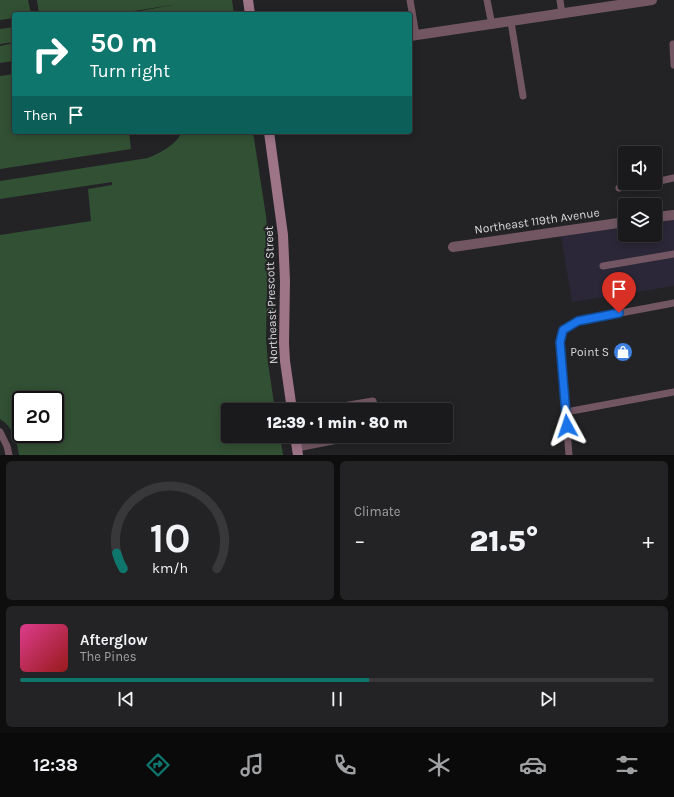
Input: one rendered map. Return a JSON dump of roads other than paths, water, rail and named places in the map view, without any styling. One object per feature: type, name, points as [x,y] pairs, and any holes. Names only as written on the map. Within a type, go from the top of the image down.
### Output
[{"type":"street","points":[[248,0],[250,12]]},
{"type":"street","points":[[413,35],[511,22],[652,0]]},
{"type":"street","name":"Northeast Prescott Street","points":[[269,134],[283,235],[285,281],[285,361],[291,403]]},
{"type":"street","points":[[662,216],[674,215]]},
{"type":"street","name":"Northeast 119th Avenue","points":[[453,247],[618,223]]},
{"type":"lane","points":[[410,0],[411,12]]},
{"type":"lane","points":[[487,0],[492,24]]},
{"type":"lane","points":[[560,0],[562,14]]},
{"type":"lane","points":[[511,22],[523,96]]},
{"type":"lane","points":[[412,23],[413,35]]},
{"type":"lane","points":[[673,44],[674,65]]},
{"type":"lane","points":[[662,181],[674,178]]},
{"type":"lane","points":[[603,266],[674,254]]},
{"type":"lane","points":[[569,455],[560,342],[563,330],[578,321],[674,303]]},
{"type":"lane","points":[[566,412],[674,392]]},
{"type":"lane","points":[[361,403],[373,401],[373,403]]},
{"type":"lane","points":[[0,432],[7,446],[9,455]]},
{"type":"lane","points":[[297,451],[330,443]]},
{"type":"place","name":"Point S","points":[[623,352]]}]
